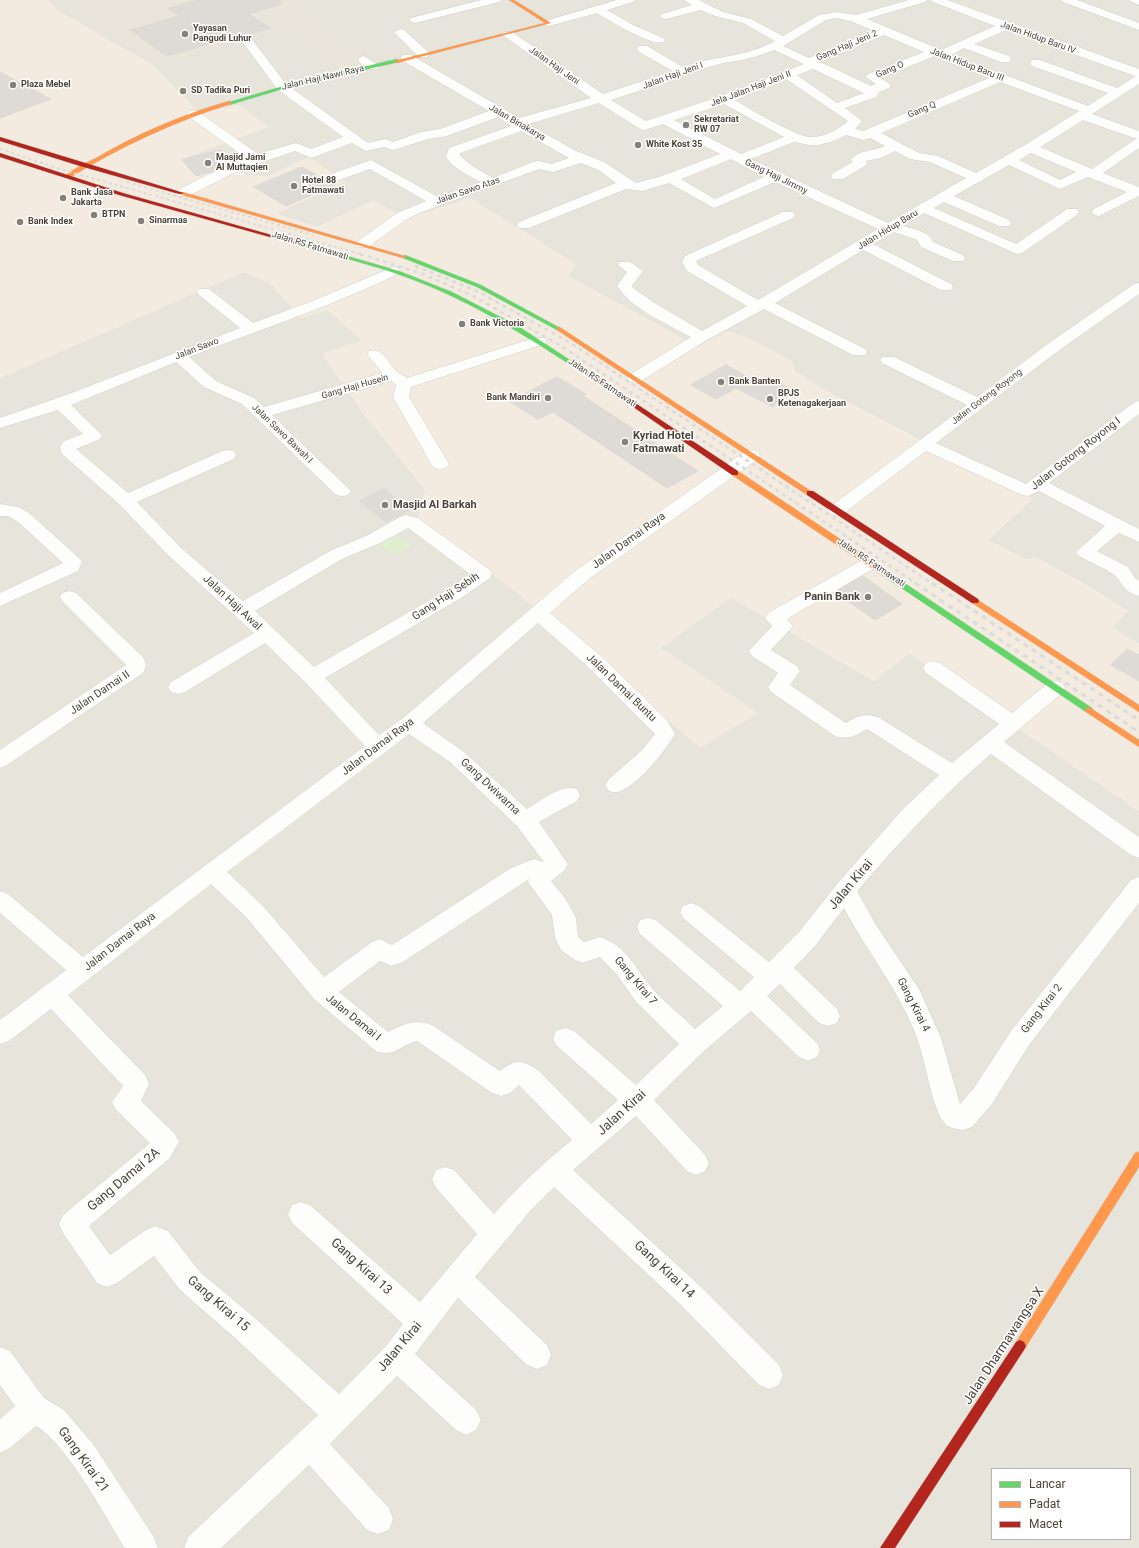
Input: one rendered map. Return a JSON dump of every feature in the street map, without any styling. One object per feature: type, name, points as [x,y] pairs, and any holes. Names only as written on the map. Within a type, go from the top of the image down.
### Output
[{"type":"main road","points":[[511,0],[549,23]]},
{"type":"main road","name":"Jalan Haji Nawi Raya","points":[[67,177],[144,133],[193,114],[282,86],[369,63],[407,58],[549,23]]},
{"type":"main road","name":"Jalan RS Fatmawati","points":[[0,139],[84,166],[363,244],[443,270],[480,286],[559,328],[1139,709]]},
{"type":"main road","name":"Jalan RS Fatmawati","points":[[0,155],[67,177],[281,237],[392,271],[428,284],[474,305],[539,341],[1139,744]]},
{"type":"main road","name":"Jalan Dharmawangsa X","points":[[887,1548],[1025,1338],[1139,1157]]},
{"type":"street","points":[[415,20],[495,0]]},
{"type":"street","points":[[549,23],[629,0]]},
{"type":"street","points":[[690,0],[724,15],[747,21],[778,43],[812,63],[871,90],[874,93],[837,107]]},
{"type":"street","points":[[889,0],[900,6]]},
{"type":"street","points":[[852,18],[921,0]]},
{"type":"street","points":[[1067,0],[1137,32]]},
{"type":"street","points":[[1134,0],[1139,2]]},
{"type":"street","name":"Jalan Hidup Baru IV","points":[[944,1],[1005,26],[1139,74]]},
{"type":"street","points":[[666,16],[702,6]]},
{"type":"street","points":[[598,9],[629,27],[659,40]]},
{"type":"street","name":"Jalan Haji Jeni I","points":[[492,183],[459,163],[453,157],[451,149],[519,124],[600,98],[638,88],[681,71],[709,63],[754,56],[823,17],[831,15],[852,18]]},
{"type":"street","name":"Jalan Hidup Baru III","points":[[852,18],[1139,135]]},
{"type":"street","points":[[937,53],[966,45],[1005,26]]},
{"type":"street","name":"Gang Haji Jeni 2","points":[[812,63],[884,31]]},
{"type":"street","points":[[400,32],[423,54]]},
{"type":"street","name":"Jalan Haji Jeni","points":[[508,34],[600,98]]},
{"type":"street","points":[[246,40],[282,86],[366,147],[385,143],[392,146],[420,137],[446,132],[499,112]]},
{"type":"street","points":[[966,45],[1005,59]]},
{"type":"street","points":[[643,49],[681,71]]},
{"type":"street","name":"Gang O","points":[[871,90],[885,85],[872,77],[937,53]]},
{"type":"street","name":"Jalan Binakarya","points":[[407,58],[579,159],[600,166],[628,183]]},
{"type":"street","name":"Jela Jalan Haji Jeni II","points":[[600,98],[644,125],[664,120],[725,99],[788,75],[812,63]]},
{"type":"street","points":[[1036,63],[1117,92]]},
{"type":"street","points":[[725,99],[744,112],[765,120],[801,141],[808,142],[828,138],[846,130],[856,121],[788,75]]},
{"type":"street","name":"Gang Q","points":[[846,130],[862,136],[871,133],[999,78]]},
{"type":"street","name":"Jalan Hidup Baru","points":[[635,378],[702,337],[764,303],[863,245],[923,208],[1030,148],[1139,79]]},
{"type":"street","points":[[193,114],[256,159]]},
{"type":"street","name":"Gang Haji Jimmy","points":[[664,120],[775,177],[891,228],[925,238],[926,244],[958,258]]},
{"type":"street","points":[[871,133],[915,156],[933,159],[977,178]]},
{"type":"street","points":[[524,225],[628,183],[641,187],[794,137]]},
{"type":"street","points":[[182,193],[209,178],[256,159],[296,147],[312,154],[352,138]]},
{"type":"street","points":[[1009,160],[1060,185],[1090,173],[1139,142]]},
{"type":"street","points":[[838,176],[860,163],[858,160],[866,155],[876,155],[895,146]]},
{"type":"street","points":[[1030,148],[1138,191],[1099,212]]},
{"type":"street","name":"Jalan Sawo Atas","points":[[363,244],[402,216],[437,202],[538,165],[553,168],[579,159]]},
{"type":"street","points":[[339,176],[371,164],[437,202]]},
{"type":"street","points":[[670,178],[714,204],[775,177]]},
{"type":"street","points":[[944,197],[1004,223]]},
{"type":"street","points":[[923,208],[1017,250],[1072,212]]},
{"type":"street","points":[[788,215],[690,259],[689,262],[692,268],[862,350]]},
{"type":"street","points":[[863,245],[946,287]]},
{"type":"street","points":[[625,266],[636,271],[624,286],[627,291],[702,337]]},
{"type":"street","name":"Jalan Sawo","points":[[6,421],[60,403],[250,328],[309,309],[392,271]]},
{"type":"street","name":"Jalan Gotong Royong","points":[[837,510],[1055,346],[1139,287]]},
{"type":"street","points":[[204,292],[250,328]]},
{"type":"street","name":"Gang Haji Husein","points":[[260,413],[399,380],[539,341]]},
{"type":"street","points":[[375,354],[399,380],[401,397],[440,464]]},
{"type":"street","name":"Jalan Sawo Bawah I","points":[[178,356],[210,384],[248,401],[342,491]]},
{"type":"street","points":[[888,360],[978,404]]},
{"type":"street","name":"Jalan Haji Awal","points":[[60,403],[94,435],[68,447],[82,463],[126,501],[174,551],[242,610],[312,677],[378,747]]},
{"type":"street","name":"Jalan Gotong Royong I","points":[[924,444],[1023,490],[1031,490],[1139,406]]},
{"type":"street","points":[[0,408],[6,421]]},
{"type":"street","name":"Jalan Damai Raya","points":[[0,1034],[212,871],[409,724],[582,575],[752,454]]},
{"type":"street","points":[[126,501],[228,455]]},
{"type":"street","points":[[1038,484],[1139,536]]},
{"type":"street","points":[[0,510],[12,512],[23,517],[73,562],[71,567],[67,570],[0,600]]},
{"type":"street","name":"Gang Haji Sebih","points":[[242,610],[331,558],[358,544],[374,539],[406,521],[412,522],[483,574],[454,594],[312,677]]},
{"type":"street","points":[[1117,525],[1086,552],[1121,571],[1128,582],[1139,590]]},
{"type":"street","points":[[870,563],[775,618],[783,626],[759,652],[790,671],[778,687],[842,731],[848,731],[863,722],[871,722],[953,774]]},
{"type":"street","name":"Jalan Damai II","points":[[0,760],[136,668],[136,662],[69,597]]},
{"type":"street","name":"Jalan Damai Buntu","points":[[538,613],[594,661],[659,724],[665,734],[661,742],[642,763],[616,785]]},
{"type":"street","points":[[178,687],[266,634]]},
{"type":"street","points":[[933,668],[1014,724]]},
{"type":"street","name":"Jalan Kirai","points":[[199,1548],[310,1444],[396,1356],[422,1320],[456,1278],[522,1201],[554,1170],[635,1102],[695,1044],[746,1001],[807,938],[845,890],[911,815],[953,774],[1055,688]]},
{"type":"street","name":"Gang Dwiwarna","points":[[409,724],[457,757],[525,820],[550,870]]},
{"type":"street","points":[[991,743],[1139,849]]},
{"type":"street","points":[[525,820],[569,795]]},
{"type":"street","points":[[322,992],[378,950],[380,949],[391,956],[395,955],[519,874],[534,868],[550,870]]},
{"type":"street","name":"Gang Kirai 7","points":[[550,870],[539,882],[565,918],[564,933],[568,941],[577,950],[583,953],[600,946],[605,948],[626,969],[644,995],[695,1044]]},
{"type":"street","name":"Jalan Damai I","points":[[212,871],[255,912],[322,992],[384,1044],[392,1044],[411,1031],[417,1030],[423,1032],[501,1085],[516,1073],[520,1072],[530,1078],[590,1141]]},
{"type":"street","name":"Gang Kirai 2","points":[[948,1109],[959,1119],[963,1119],[973,1110],[1020,1038],[1139,886]]},
{"type":"street","name":"Gang Kirai 4","points":[[845,890],[868,932],[907,989],[929,1038],[948,1109]]},
{"type":"street","points":[[0,900],[83,970]]},
{"type":"street","points":[[691,912],[775,972],[828,1016]]},
{"type":"street","points":[[648,927],[808,1050]]},
{"type":"street","name":"Gang Damai 2A","points":[[52,994],[137,1084],[136,1088],[125,1102],[166,1142],[160,1151],[72,1224]]},
{"type":"street","points":[[565,1038],[654,1118],[696,1163]]},
{"type":"street","name":"Gang Kirai 14","points":[[554,1170],[655,1260],[727,1330],[769,1375]]},
{"type":"street","points":[[445,1179],[494,1234]]},
{"type":"street","name":"Gang Kirai 13","points":[[301,1214],[363,1268],[411,1313],[422,1320]]},
{"type":"street","name":"Gang Kirai 15","points":[[72,1224],[107,1274],[155,1239],[158,1240],[190,1282],[245,1328],[338,1414]]},
{"type":"street","points":[[456,1278],[537,1354]]},
{"type":"street","points":[[396,1356],[466,1420]]},
{"type":"street","name":"Gang Kirai 21","points":[[0,1361],[34,1408],[54,1420],[83,1454],[143,1548]]},
{"type":"street","points":[[0,1438],[34,1408]]},
{"type":"street","points":[[310,1444],[378,1519]]},
{"type":"shaded area","points":[[0,0],[47,0],[57,10],[153,65],[200,113],[239,105],[269,127],[187,157],[208,174],[267,176],[309,157],[345,182],[276,214],[317,227],[373,201],[406,218],[470,198],[576,264],[568,276],[698,347],[728,331],[746,337],[793,361],[794,371],[832,394],[924,444],[1032,498],[988,540],[1026,560],[1035,557],[1128,611],[1112,627],[1139,644],[1139,811],[909,653],[875,681],[731,597],[661,648],[758,713],[700,748],[561,627],[418,518],[425,490],[363,413],[322,354],[361,340],[327,310],[301,318],[269,282],[243,272],[0,378]]},
{"type":"shaded area","points":[[47,0],[1139,0],[1139,644],[1111,627],[1128,611],[1086,585],[1035,557],[1026,560],[988,540],[1032,499],[832,394],[728,331],[698,347],[568,276],[576,264],[406,218],[373,201],[317,227],[275,213],[344,182],[267,176],[259,180],[238,171],[208,174],[186,157],[268,127],[200,113],[57,10]]},
{"type":"shaded area","name":"Yayasan Pangudi Luhur","points":[[59,0],[289,0],[376,63],[345,72],[279,27],[159,65]]},
{"type":"shaded area","points":[[243,272],[269,282],[301,318],[327,310],[362,340],[323,354],[363,413],[425,490],[758,713],[661,648],[731,597],[874,681],[909,653],[1139,811],[1139,1548],[0,1548],[0,378]]},
{"type":"green space","points":[[392,532],[412,546],[395,555],[375,541]]},
{"type":"building","points":[[198,0],[280,0],[281,4],[248,14],[271,28],[167,56],[130,30],[180,16],[168,9]]},
{"type":"building","name":"Plaza Mebel","points":[[0,72],[51,99],[0,118]]},
{"type":"building","name":"Masjid Jami Al Muttaqien","points":[[221,150],[232,163],[196,176],[182,160]]},
{"type":"building","name":"Hotel 88 Fatmawati","points":[[302,167],[334,185],[286,206],[254,187]]},
{"type":"building","points":[[726,365],[758,382],[767,377],[795,391],[775,404],[773,407],[736,388],[716,399],[691,385]]},
{"type":"building","name":"Kyriad Hotel Fatmawati","points":[[557,377],[586,394],[583,396],[698,471],[667,488],[553,412],[538,419],[510,402]]},
{"type":"building","name":"Masjid Al Barkah","points":[[384,489],[410,510],[386,522],[360,501]]},
{"type":"building","name":"Panin Bank","points":[[863,576],[902,604],[875,620],[835,592]]},
{"type":"building","points":[[1128,649],[1139,655],[1139,681],[1111,665]]},
{"type":"railway","points":[[0,149],[63,170],[364,255]]},
{"type":"railway","points":[[127,182],[313,235]]},
{"type":"railway","points":[[360,254],[423,274],[475,297],[563,347],[917,584]]},
{"type":"railway","points":[[415,266],[475,290],[569,342],[933,584]]},
{"type":"railway","points":[[915,583],[1139,732]]},
{"type":"railway","points":[[932,583],[1139,720]]},
{"type":"traffic: fast","points":[[229,103],[292,85],[397,61]]},
{"type":"traffic: fast","points":[[304,245],[397,272],[450,293],[516,328],[599,381]]},
{"type":"traffic: fast","points":[[405,257],[479,286],[559,329]]},
{"type":"traffic: fast","points":[[885,573],[1089,710]]},
{"type":"traffic: slow","points":[[397,61],[549,23],[511,0]]},
{"type":"traffic: slow","points":[[67,177],[86,165],[145,134],[186,117],[229,103]]},
{"type":"traffic: slow","points":[[181,193],[405,257]]},
{"type":"traffic: slow","points":[[559,329],[810,493]]},
{"type":"traffic: slow","points":[[735,473],[885,573]]},
{"type":"traffic: slow","points":[[975,601],[1139,709]]},
{"type":"traffic: slow","points":[[1089,710],[1139,744]]},
{"type":"traffic: slow","points":[[1020,1346],[1139,1157]]},
{"type":"traffic: jam","points":[[0,139],[82,165],[181,193]]},
{"type":"traffic: jam","points":[[0,155],[121,194],[304,245]]},
{"type":"traffic: jam","points":[[599,381],[735,473]]},
{"type":"traffic: jam","points":[[810,493],[975,601]]},
{"type":"traffic: jam","points":[[887,1548],[1020,1346]]},
{"type":"place","name":"Yayasan Pangudi Luhur","points":[[185,34]]},
{"type":"place","name":"Plaza Mebel","points":[[13,85]]},
{"type":"place","name":"SD Tadika Puri","points":[[183,91]]},
{"type":"place","name":"Sekretariat RW 07","points":[[686,125]]},
{"type":"place","name":"White Kost 35","points":[[638,145]]},
{"type":"place","name":"Masjid Jami Al Muttaqien","points":[[208,163]]},
{"type":"place","name":"Hotel 88 Fatmawati","points":[[294,186]]},
{"type":"place","name":"Bank Jasa Jakarta","points":[[63,198]]},
{"type":"place","name":"BTPN","points":[[94,215]]},
{"type":"place","name":"Sinarmas","points":[[141,221]]},
{"type":"place","name":"Bank Index","points":[[20,222]]},
{"type":"place","name":"Bank Victoria","points":[[462,324]]},
{"type":"place","name":"Bank Banten","points":[[721,382]]},
{"type":"place","name":"Bank Mandiri","points":[[548,398]]},
{"type":"place","name":"BPJS Ketenagakerjaan","points":[[770,399]]},
{"type":"place","name":"Kyriad Hotel Fatmawati","points":[[625,442]]},
{"type":"place","name":"Masjid Al Barkah","points":[[385,505]]},
{"type":"place","name":"Panin Bank","points":[[868,597]]}]
